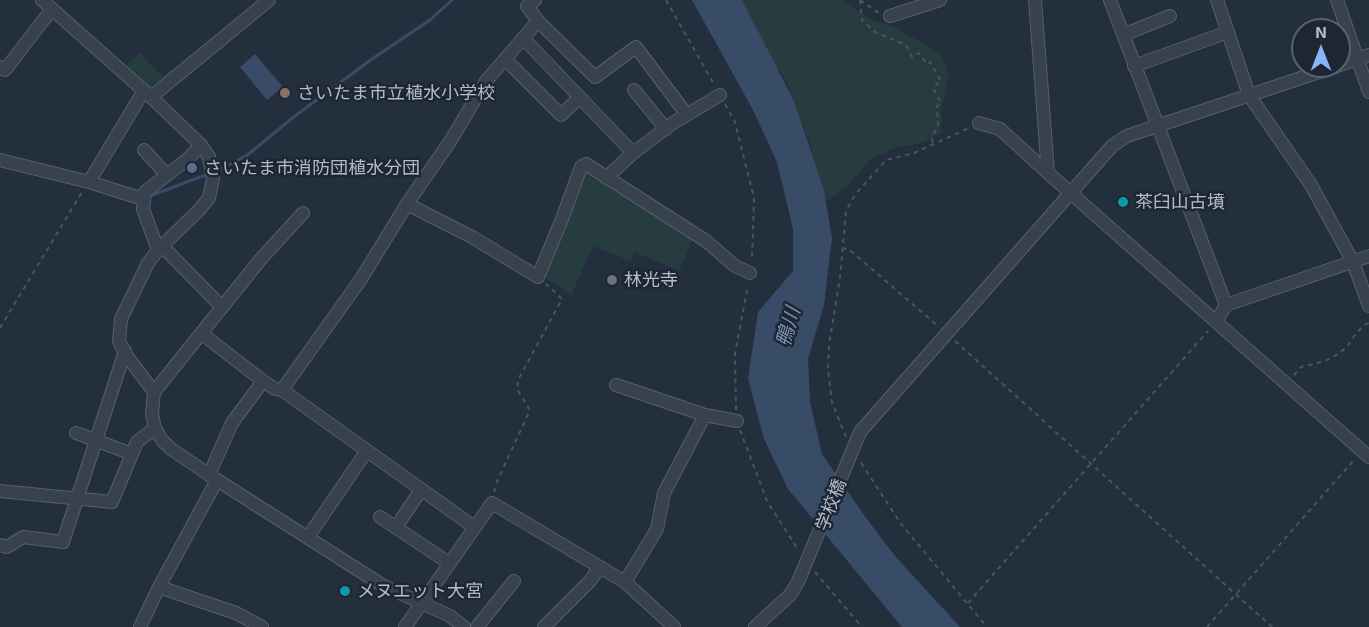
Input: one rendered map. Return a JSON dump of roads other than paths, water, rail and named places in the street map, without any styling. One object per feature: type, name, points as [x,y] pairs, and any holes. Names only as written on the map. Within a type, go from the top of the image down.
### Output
[{"type":"street","points":[[42,0],[201,145],[209,157],[213,179],[209,198],[148,263],[120,319],[119,341],[154,392]]},
{"type":"street","points":[[88,182],[147,95],[269,0]]},
{"type":"street","points":[[535,0],[527,6],[538,21],[595,77],[636,47],[687,115]]},
{"type":"street","points":[[890,16],[940,0]]},
{"type":"street","points":[[1035,0],[1048,173]]},
{"type":"street","points":[[1110,0],[1226,305]]},
{"type":"street","points":[[1217,0],[1249,95],[1311,185],[1353,262],[1369,306]]},
{"type":"street","points":[[1336,0],[1369,92]]},
{"type":"street","points":[[0,67],[5,70],[52,9]]},
{"type":"street","points":[[1123,35],[1170,16]]},
{"type":"street","points":[[282,390],[361,279],[407,204],[452,140],[486,81],[538,21]]},
{"type":"street","points":[[1134,66],[1228,32]]},
{"type":"street","points":[[523,38],[633,153]]},
{"type":"street","name":"学校橋","points":[[1351,62],[1369,56]]},
{"type":"street","points":[[504,59],[561,115],[579,98]]},
{"type":"street","name":"学校橋","points":[[755,627],[790,595],[809,560],[860,432],[1112,146],[1128,136],[1301,78]]},
{"type":"street","points":[[634,90],[666,129]]},
{"type":"street","points":[[606,177],[633,153],[666,129],[720,95]]},
{"type":"street","points":[[979,123],[1000,129],[1286,384],[1367,450]]},
{"type":"street","points":[[201,145],[189,158],[145,192],[143,209],[160,248],[222,307]]},
{"type":"street","points":[[144,150],[167,175]]},
{"type":"street","points":[[0,160],[88,182],[143,199]]},
{"type":"street","points":[[407,204],[472,237],[538,277],[581,167],[586,164],[706,241],[735,266],[750,273]]},
{"type":"street","points":[[303,213],[260,260],[154,392],[152,414],[155,428],[171,450],[213,478],[382,585],[423,602],[450,616],[464,627]]},
{"type":"street","points":[[1216,322],[1226,305],[1369,256]]},
{"type":"street","points":[[201,333],[263,381],[275,389],[282,390],[474,527]]},
{"type":"street","points":[[0,545],[7,546],[23,537],[63,542],[125,351]]},
{"type":"street","points":[[140,627],[213,478],[232,423],[263,381]]},
{"type":"street","points":[[616,385],[705,415],[737,421]]},
{"type":"street","points":[[625,582],[657,529],[664,493],[705,415]]},
{"type":"street","points":[[0,490],[112,502],[137,442],[155,428]]},
{"type":"street","points":[[76,433],[132,454]]},
{"type":"street","points":[[308,537],[366,452]]},
{"type":"street","points":[[396,527],[421,490]]},
{"type":"street","points":[[405,627],[492,503],[625,582],[674,627]]},
{"type":"street","points":[[380,517],[449,563]]},
{"type":"street","points":[[544,627],[590,581],[600,567]]},
{"type":"street","points":[[477,627],[514,581]]},
{"type":"street","points":[[159,587],[236,613],[262,627]]},
{"type":"water","name":"鴨川","points":[[692,0],[742,0],[794,101],[824,190],[832,238],[824,305],[808,359],[810,402],[822,454],[895,556],[960,627],[902,627],[788,489],[764,439],[748,379],[758,312],[793,271],[793,229],[777,162],[752,108]]},
{"type":"water","points":[[255,54],[283,87],[267,100],[240,67]]},
{"type":"waterway","points":[[215,172],[246,156],[295,116],[372,59],[430,20],[452,0]]},
{"type":"waterway","points":[[147,195],[150,196],[208,174]]},
{"type":"place","name":"さいたま市立植水小学校","points":[[285,93]]},
{"type":"place","name":"さいたま市消防団植水分団","points":[[192,168]]},
{"type":"place","name":"茶臼山古墳","points":[[1123,202]]},
{"type":"place","name":"林光寺","points":[[612,280]]},
{"type":"place","name":"メヌエット大宮","points":[[345,591]]}]
